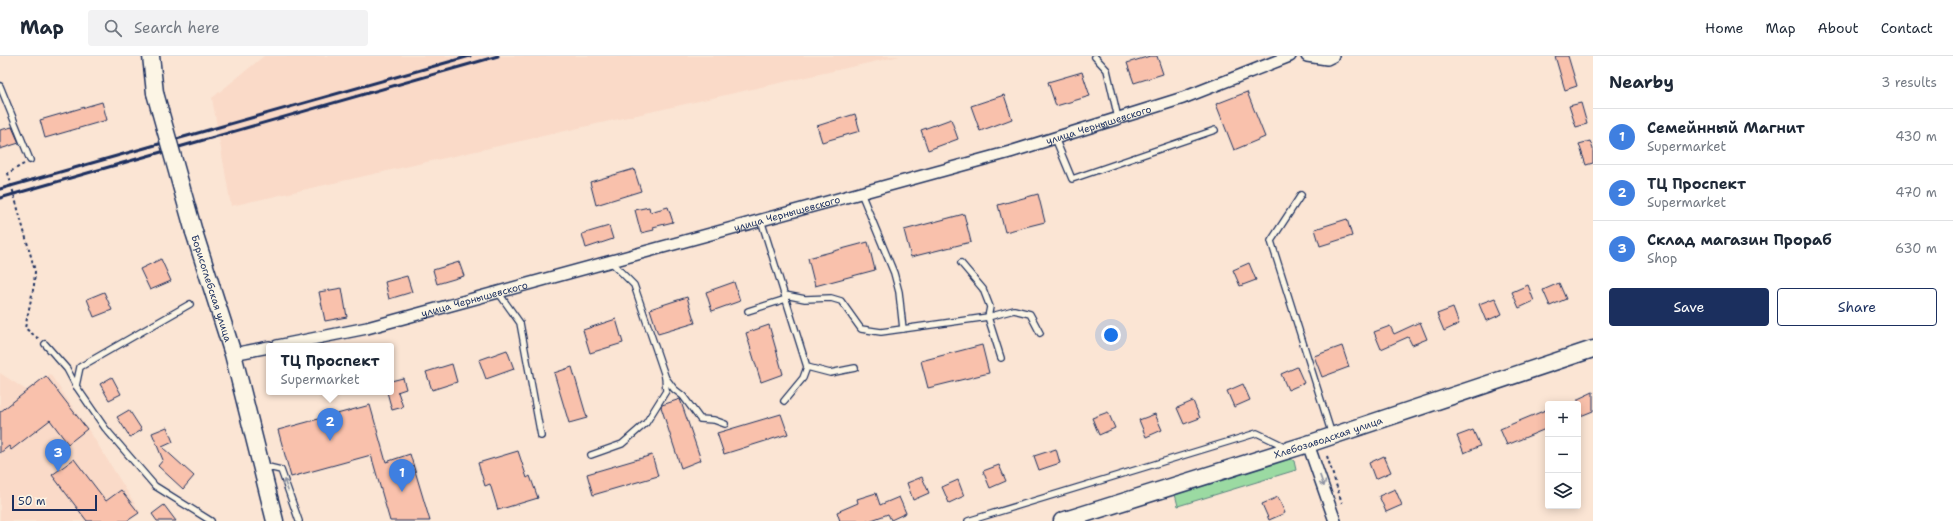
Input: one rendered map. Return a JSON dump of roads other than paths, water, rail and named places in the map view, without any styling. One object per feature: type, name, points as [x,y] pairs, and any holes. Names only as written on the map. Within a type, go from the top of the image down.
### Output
[{"type":"street","name":"Борисоглебская улица","points":[[151,56],[155,93],[194,232],[232,354],[275,521]]},
{"type":"street","name":"улица Чернышевского","points":[[292,343],[367,328],[1010,152],[1183,98],[1290,56]]},
{"type":"street","points":[[1307,56],[1327,59],[1333,56]]},
{"type":"street","points":[[232,354],[266,348]]},
{"type":"street","name":"Хлебозаводская улица","points":[[1062,521],[1308,444],[1593,349]]},
{"type":"street","points":[[1308,444],[1335,521]]},
{"type":"lane","points":[[1095,57],[1107,70],[1118,118]]},
{"type":"lane","points":[[0,86],[30,160]]},
{"type":"lane","points":[[1055,138],[1072,180],[1216,130]]},
{"type":"lane","points":[[861,193],[894,274],[899,292],[903,329]]},
{"type":"lane","points":[[1301,195],[1271,241],[1332,435]]},
{"type":"lane","points":[[761,220],[807,367],[803,378],[784,401]]},
{"type":"lane","points":[[591,455],[622,444],[646,423],[666,391],[665,376],[634,285],[610,261]]},
{"type":"lane","points":[[961,263],[983,290],[990,307],[988,317],[1001,358]]},
{"type":"lane","points":[[498,292],[520,323],[541,436]]},
{"type":"lane","points":[[748,311],[785,297],[805,299],[831,298],[841,301],[862,329],[881,332],[988,317],[1014,310],[1030,314],[1040,333]]},
{"type":"lane","points":[[76,386],[80,367],[190,304]]},
{"type":"lane","points":[[45,344],[68,369],[76,386],[105,428],[155,486],[211,521]]},
{"type":"lane","points":[[807,367],[830,373],[855,368]]},
{"type":"lane","points":[[665,376],[674,389],[683,396],[700,419],[714,420],[725,424]]},
{"type":"lane","points":[[968,521],[1257,433],[1290,449]]},
{"type":"lane","points":[[260,464],[269,468],[281,470],[299,521]]},
{"type":"railway","points":[[0,189],[470,56]]},
{"type":"railway","points":[[0,198],[498,56]]},
{"type":"place","name":"ТЦ Проспект","points":[[330,441]]},
{"type":"place","name":"Склад магазин Прораб","points":[[58,472]]},
{"type":"place","name":"Семейнный Магнит","points":[[402,492]]}]
